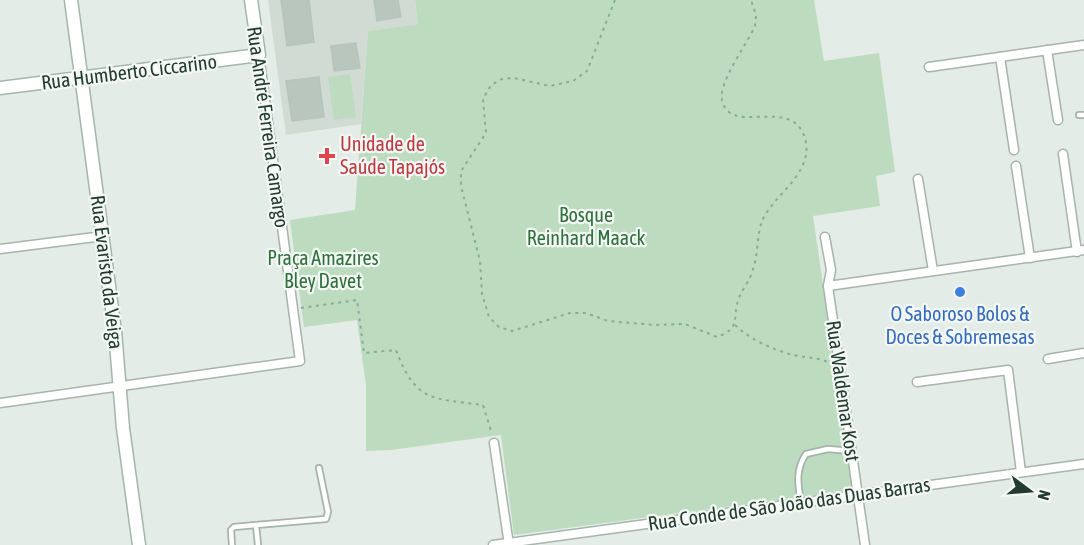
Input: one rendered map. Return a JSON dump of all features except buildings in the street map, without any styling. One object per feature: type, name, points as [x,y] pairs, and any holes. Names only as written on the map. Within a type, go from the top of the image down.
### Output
[{"type":"street","name":"Rua Evaristo da Veiga","points":[[71,0],[116,331],[119,386],[139,545]]},
{"type":"street","name":"Rua André Ferreira Camargo","points":[[119,386],[300,361],[251,0]]},
{"type":"street","points":[[929,66],[1084,45]]},
{"type":"street","points":[[1047,50],[1058,120]]},
{"type":"street","name":"Rua Humberto Ciccarino","points":[[0,88],[259,55]]},
{"type":"street","points":[[1000,57],[1014,150]]},
{"type":"street","points":[[828,286],[1080,251],[1064,154]]},
{"type":"street","points":[[1016,166],[1030,258]]},
{"type":"street","points":[[918,179],[933,271]]},
{"type":"street","points":[[0,249],[102,236]]},
{"type":"street","name":"Rua Waldemar Kost","points":[[825,237],[831,270],[828,286],[865,545]]},
{"type":"street","points":[[1048,358],[1084,353]]},
{"type":"street","points":[[917,382],[1008,370],[1021,472]]},
{"type":"street","points":[[0,403],[119,386]]},
{"type":"street","points":[[494,443],[508,544]]},
{"type":"street","name":"Rua Conde de São João das Duas Barras","points":[[493,545],[1084,464]]},
{"type":"lane","points":[[801,503],[797,481],[801,462],[806,454],[817,450],[851,451]]},
{"type":"lane","points":[[232,545],[231,531],[234,527],[326,519],[328,512],[319,468]]},
{"type":"lane","points":[[256,525],[258,545]]},
{"type":"path","points":[[615,0],[587,71],[573,81],[550,86],[514,78],[502,79],[491,85],[483,99],[486,133],[461,171],[461,186],[480,261],[482,294],[489,317],[499,327],[512,331],[570,313],[586,313],[608,321],[685,324],[717,337],[730,332],[735,325],[738,299],[753,270],[761,222],[800,172],[805,148],[802,131],[794,122],[778,116],[738,118],[728,111],[722,100],[723,88],[754,26],[756,15],[751,0]]},
{"type":"path","points":[[293,310],[357,300],[364,353],[396,350],[407,378],[428,396],[454,403],[483,405],[494,443]]},
{"type":"path","points":[[735,325],[758,342],[794,355],[821,358],[832,364]]},
{"type":"shaded area","points":[[268,0],[415,0],[418,24],[368,31],[361,124],[286,135]]},
{"type":"green space","name":"Bosque Reinhard Maack","points":[[415,0],[814,0],[824,61],[879,53],[895,172],[876,176],[880,206],[813,216],[853,490],[514,535],[501,435],[391,450],[366,451],[366,385],[357,320],[304,327],[290,220],[355,210],[368,31],[418,24]]},
{"type":"green space","points":[[350,74],[356,117],[334,120],[328,77]]},
{"type":"place","name":"Unidade de Saúde Tapajós","points":[[327,156]]},
{"type":"place","name":"O Saboroso Bolos & Doces & Sobremesas","points":[[960,292]]},
{"type":"park label","name":"Praça Amazires Bley Davet","points":[[323,270]]}]
